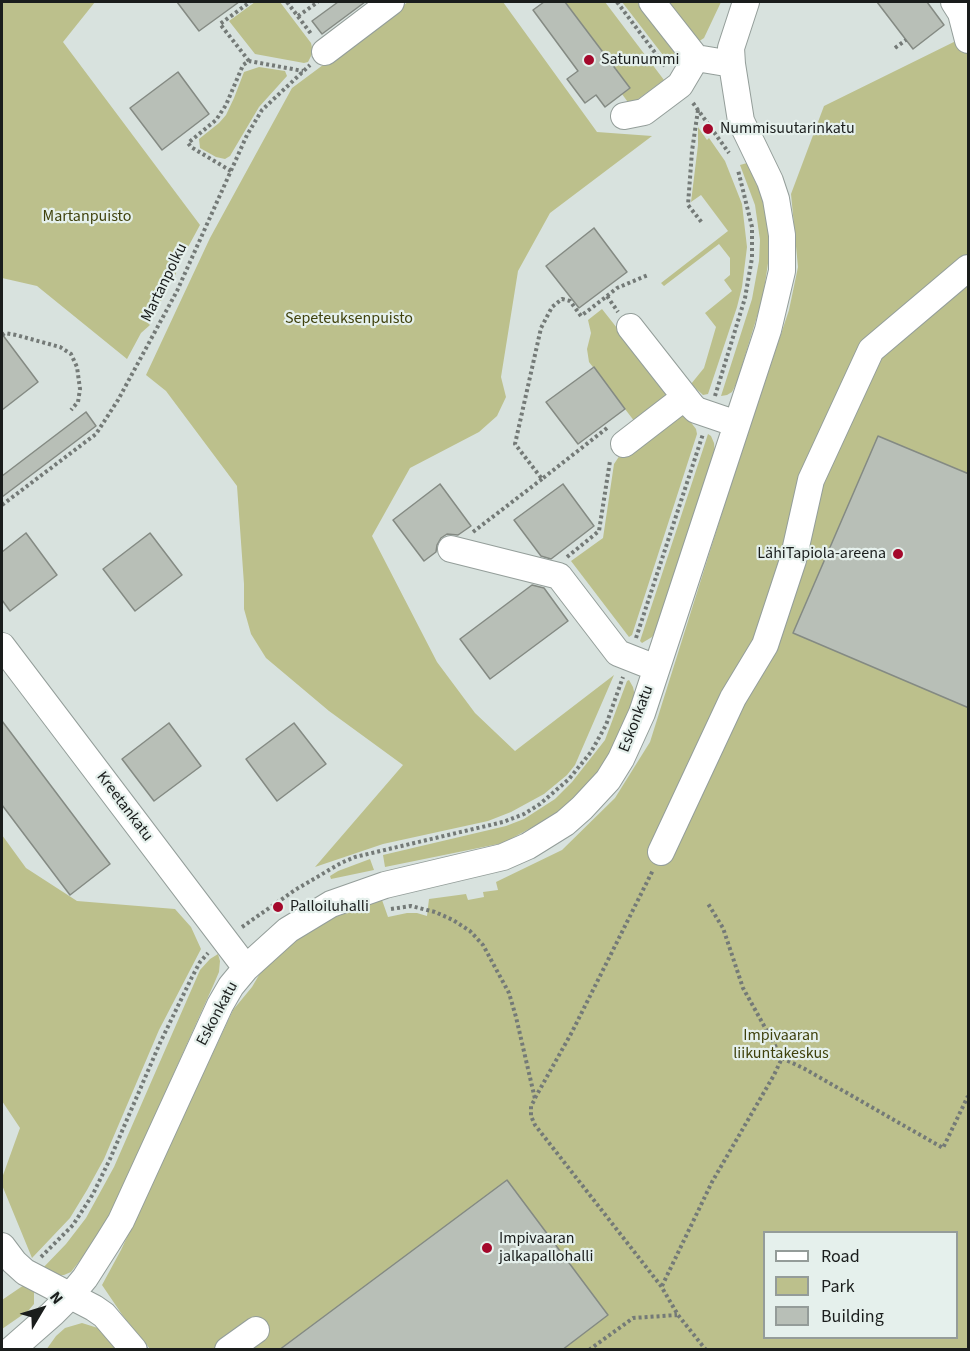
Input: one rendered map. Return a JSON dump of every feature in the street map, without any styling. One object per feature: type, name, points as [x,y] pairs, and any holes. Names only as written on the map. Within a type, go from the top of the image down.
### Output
[{"type":"street","points":[[325,52],[391,2]]},
{"type":"street","points":[[652,2],[696,58],[732,64],[731,48],[747,2]]},
{"type":"street","points":[[954,2],[961,14],[969,40]]},
{"type":"street","points":[[624,116],[644,112],[680,85],[696,58]]},
{"type":"street","name":"Eskonkatu","points":[[11,1350],[70,1296],[95,1263],[121,1221],[220,1005],[231,986],[246,968],[288,930],[331,904],[385,885],[503,857],[528,846],[565,823],[595,795],[621,759],[642,713],[768,330],[782,271],[783,251],[776,199],[770,181],[741,121],[732,64]]},
{"type":"street","points":[[661,852],[733,698],[765,645],[793,560],[811,480],[871,350],[969,268]]},
{"type":"street","points":[[630,327],[696,410],[737,424]]},
{"type":"street","points":[[624,444],[685,397]]},
{"type":"street","points":[[451,549],[559,576],[618,652],[656,668]]},
{"type":"street","name":"Kreetankatu","points":[[2,646],[246,968]]},
{"type":"street","points":[[11,1262],[104,1315],[134,1350]]},
{"type":"street","points":[[228,1350],[256,1330]]},
{"type":"path","points":[[250,2],[220,24],[249,61],[304,71]]},
{"type":"path","points":[[287,2],[325,52]]},
{"type":"path","points":[[298,16],[318,2]]},
{"type":"path","points":[[617,2],[732,159]]},
{"type":"path","points":[[895,48],[906,40]]},
{"type":"path","name":"Martanpolku","points":[[2,505],[96,434],[177,291],[231,171],[262,110],[325,52]]},
{"type":"path","points":[[231,171],[188,143],[216,120],[226,105],[243,66],[249,61]]},
{"type":"path","points":[[698,110],[688,204],[703,224]]},
{"type":"path","points":[[235,932],[295,890],[348,860],[496,824],[524,814],[540,804],[579,768],[599,739],[630,657],[745,298],[752,258],[752,227],[740,175],[736,167]]},
{"type":"path","points":[[542,479],[514,444],[542,328],[552,307],[562,300],[570,301],[581,316],[617,288],[648,275]]},
{"type":"path","points":[[607,296],[630,327]]},
{"type":"path","points":[[2,335],[16,335],[60,347],[71,354],[77,368],[80,389],[78,402],[71,410]]},
{"type":"path","points":[[451,549],[610,426],[624,444],[611,454],[599,531],[563,560],[559,576]]},
{"type":"path","points":[[661,852],[572,1032],[531,1106],[531,1116],[535,1125],[662,1286],[678,1314],[706,1350]]},
{"type":"path","points":[[707,902],[723,928],[743,988],[782,1058],[943,1148],[969,1096]]},
{"type":"path","points":[[391,909],[411,906],[435,912],[470,931],[483,945],[509,993],[535,1099]]},
{"type":"path","points":[[11,1262],[62,1237],[84,1209],[110,1159],[181,999],[200,962],[215,947]]},
{"type":"path","points":[[662,1286],[712,1182],[782,1058]]},
{"type":"path","points":[[589,1350],[633,1318],[678,1314]]},
{"type":"green space","name":"Martanpuisto","points":[[2,2],[95,2],[63,42],[200,225],[175,271],[176,274],[171,278],[162,295],[164,298],[157,304],[147,322],[150,325],[141,333],[127,359],[37,286],[2,278]]},
{"type":"green space","points":[[255,2],[280,2],[311,43],[313,52],[308,62],[255,54],[229,21]]},
{"type":"green space","name":"Sepeteuksenpuisto","points":[[408,2],[503,2],[597,132],[652,136],[550,213],[518,271],[501,377],[506,397],[497,416],[479,432],[410,468],[372,536],[437,662],[475,713],[515,751],[614,675],[575,765],[567,775],[544,794],[511,812],[488,821],[383,844],[315,867],[403,765],[329,711],[266,658],[251,634],[244,609],[237,486],[166,391],[146,375],[210,238],[292,88]]},
{"type":"green space","points":[[565,2],[605,2],[664,80],[630,105],[622,94],[630,88]]},
{"type":"green space","points":[[622,2],[637,2],[676,55],[675,57],[671,60],[666,59]]},
{"type":"green space","points":[[667,2],[721,2],[704,38],[698,42]]},
{"type":"green space","name":"Impivaaran liikuntakeskus","points":[[968,35],[968,1349],[150,1349],[102,1285],[121,1250],[233,1010],[259,975],[278,954],[316,925],[340,914],[382,900],[388,917],[407,913],[427,916],[429,899],[466,894],[468,900],[484,897],[483,892],[498,890],[496,882],[562,850],[615,798],[650,742],[733,478],[789,310],[798,267],[791,194],[824,106]]},
{"type":"green space","points":[[259,67],[285,71],[287,76],[259,107],[230,156],[225,159],[216,157],[200,148],[199,139],[226,115],[244,72]]},
{"type":"green space","points":[[698,127],[725,161],[742,204],[747,247],[737,307],[708,394],[703,395],[691,384],[704,368],[716,327],[705,313],[732,291],[724,280],[730,275],[730,258],[719,244],[664,286],[661,283],[728,231],[701,195],[691,202]]},
{"type":"green space","points":[[747,163],[760,192],[769,223],[771,243],[763,297],[737,382],[732,392],[721,396],[752,299],[759,261],[760,240],[755,205],[740,165]]},
{"type":"green space","points":[[602,309],[673,399],[638,426],[589,362],[587,349],[591,333],[588,320]]},
{"type":"green space","points":[[680,408],[696,429],[697,434],[632,635],[629,637],[571,561],[603,538],[614,464],[620,455]]},
{"type":"green space","points":[[708,434],[714,443],[715,453],[658,629],[652,637],[642,643],[640,641]]},
{"type":"green space","points":[[629,680],[635,696],[628,718],[607,762],[579,796],[555,815],[503,843],[385,867],[383,855],[506,826],[524,819],[555,799],[572,782],[605,740]]},
{"type":"green space","points":[[2,835],[26,868],[77,901],[175,909],[191,927],[201,949],[159,1030],[104,1159],[70,1218],[32,1258],[2,1185],[2,1178],[20,1128],[2,1101]]},
{"type":"green space","points":[[370,859],[374,870],[331,879],[330,876],[338,871]]},
{"type":"green space","points":[[218,954],[219,972],[99,1236],[71,1272],[54,1276],[40,1271],[66,1244],[86,1218],[114,1167],[200,970]]},
{"type":"green space","points":[[24,1285],[34,1291],[34,1304],[28,1311],[2,1329],[2,1300]]},
{"type":"green space","points":[[82,1323],[101,1329],[119,1350],[46,1350],[65,1328]]},
{"type":"building","points":[[177,2],[239,2],[199,31]]},
{"type":"building","points":[[338,2],[365,2],[322,34],[312,21]]},
{"type":"building","name":"Satunummi","points":[[544,2],[565,2],[630,88],[605,107],[596,95],[585,103],[567,79],[578,71],[533,10]]},
{"type":"building","points":[[877,2],[927,2],[944,25],[913,49]]},
{"type":"building","points":[[178,72],[209,114],[162,150],[130,108]]},
{"type":"building","points":[[594,228],[627,272],[579,308],[546,266]]},
{"type":"building","points":[[2,334],[38,382],[2,410]]},
{"type":"building","points":[[594,367],[625,409],[578,444],[546,402]]},
{"type":"building","points":[[86,412],[96,426],[2,497],[2,476]]},
{"type":"building","name":"LähiTapiola-areena","points":[[878,436],[969,474],[969,708],[793,633]]},
{"type":"building","points":[[440,484],[471,526],[458,535],[447,534],[441,538],[436,552],[424,561],[393,520]]},
{"type":"building","points":[[563,484],[594,526],[551,559],[541,556],[514,520]]},
{"type":"building","points":[[26,533],[57,575],[10,611],[2,600],[2,552]]},
{"type":"building","points":[[150,533],[182,575],[135,611],[103,569]]},
{"type":"building","points":[[532,585],[544,588],[568,621],[490,679],[460,639]]},
{"type":"building","points":[[2,721],[110,864],[70,895],[2,805]]},
{"type":"building","points":[[169,723],[201,766],[154,801],[122,759]]},
{"type":"building","points":[[294,723],[326,764],[277,801],[246,759]]},
{"type":"building","name":"Impivaaran jalkapallohalli","points":[[507,1180],[608,1315],[562,1350],[279,1350]]},
{"type":"place","name":"Satunummi","points":[[589,60]]},
{"type":"place","name":"Nummisuutarinkatu","points":[[708,129]]},
{"type":"place","name":"LähiTapiola-areena","points":[[898,554]]},
{"type":"place","name":"Palloiluhalli","points":[[278,907]]},
{"type":"place","name":"Impivaaran jalkapallohalli","points":[[487,1248]]}]
